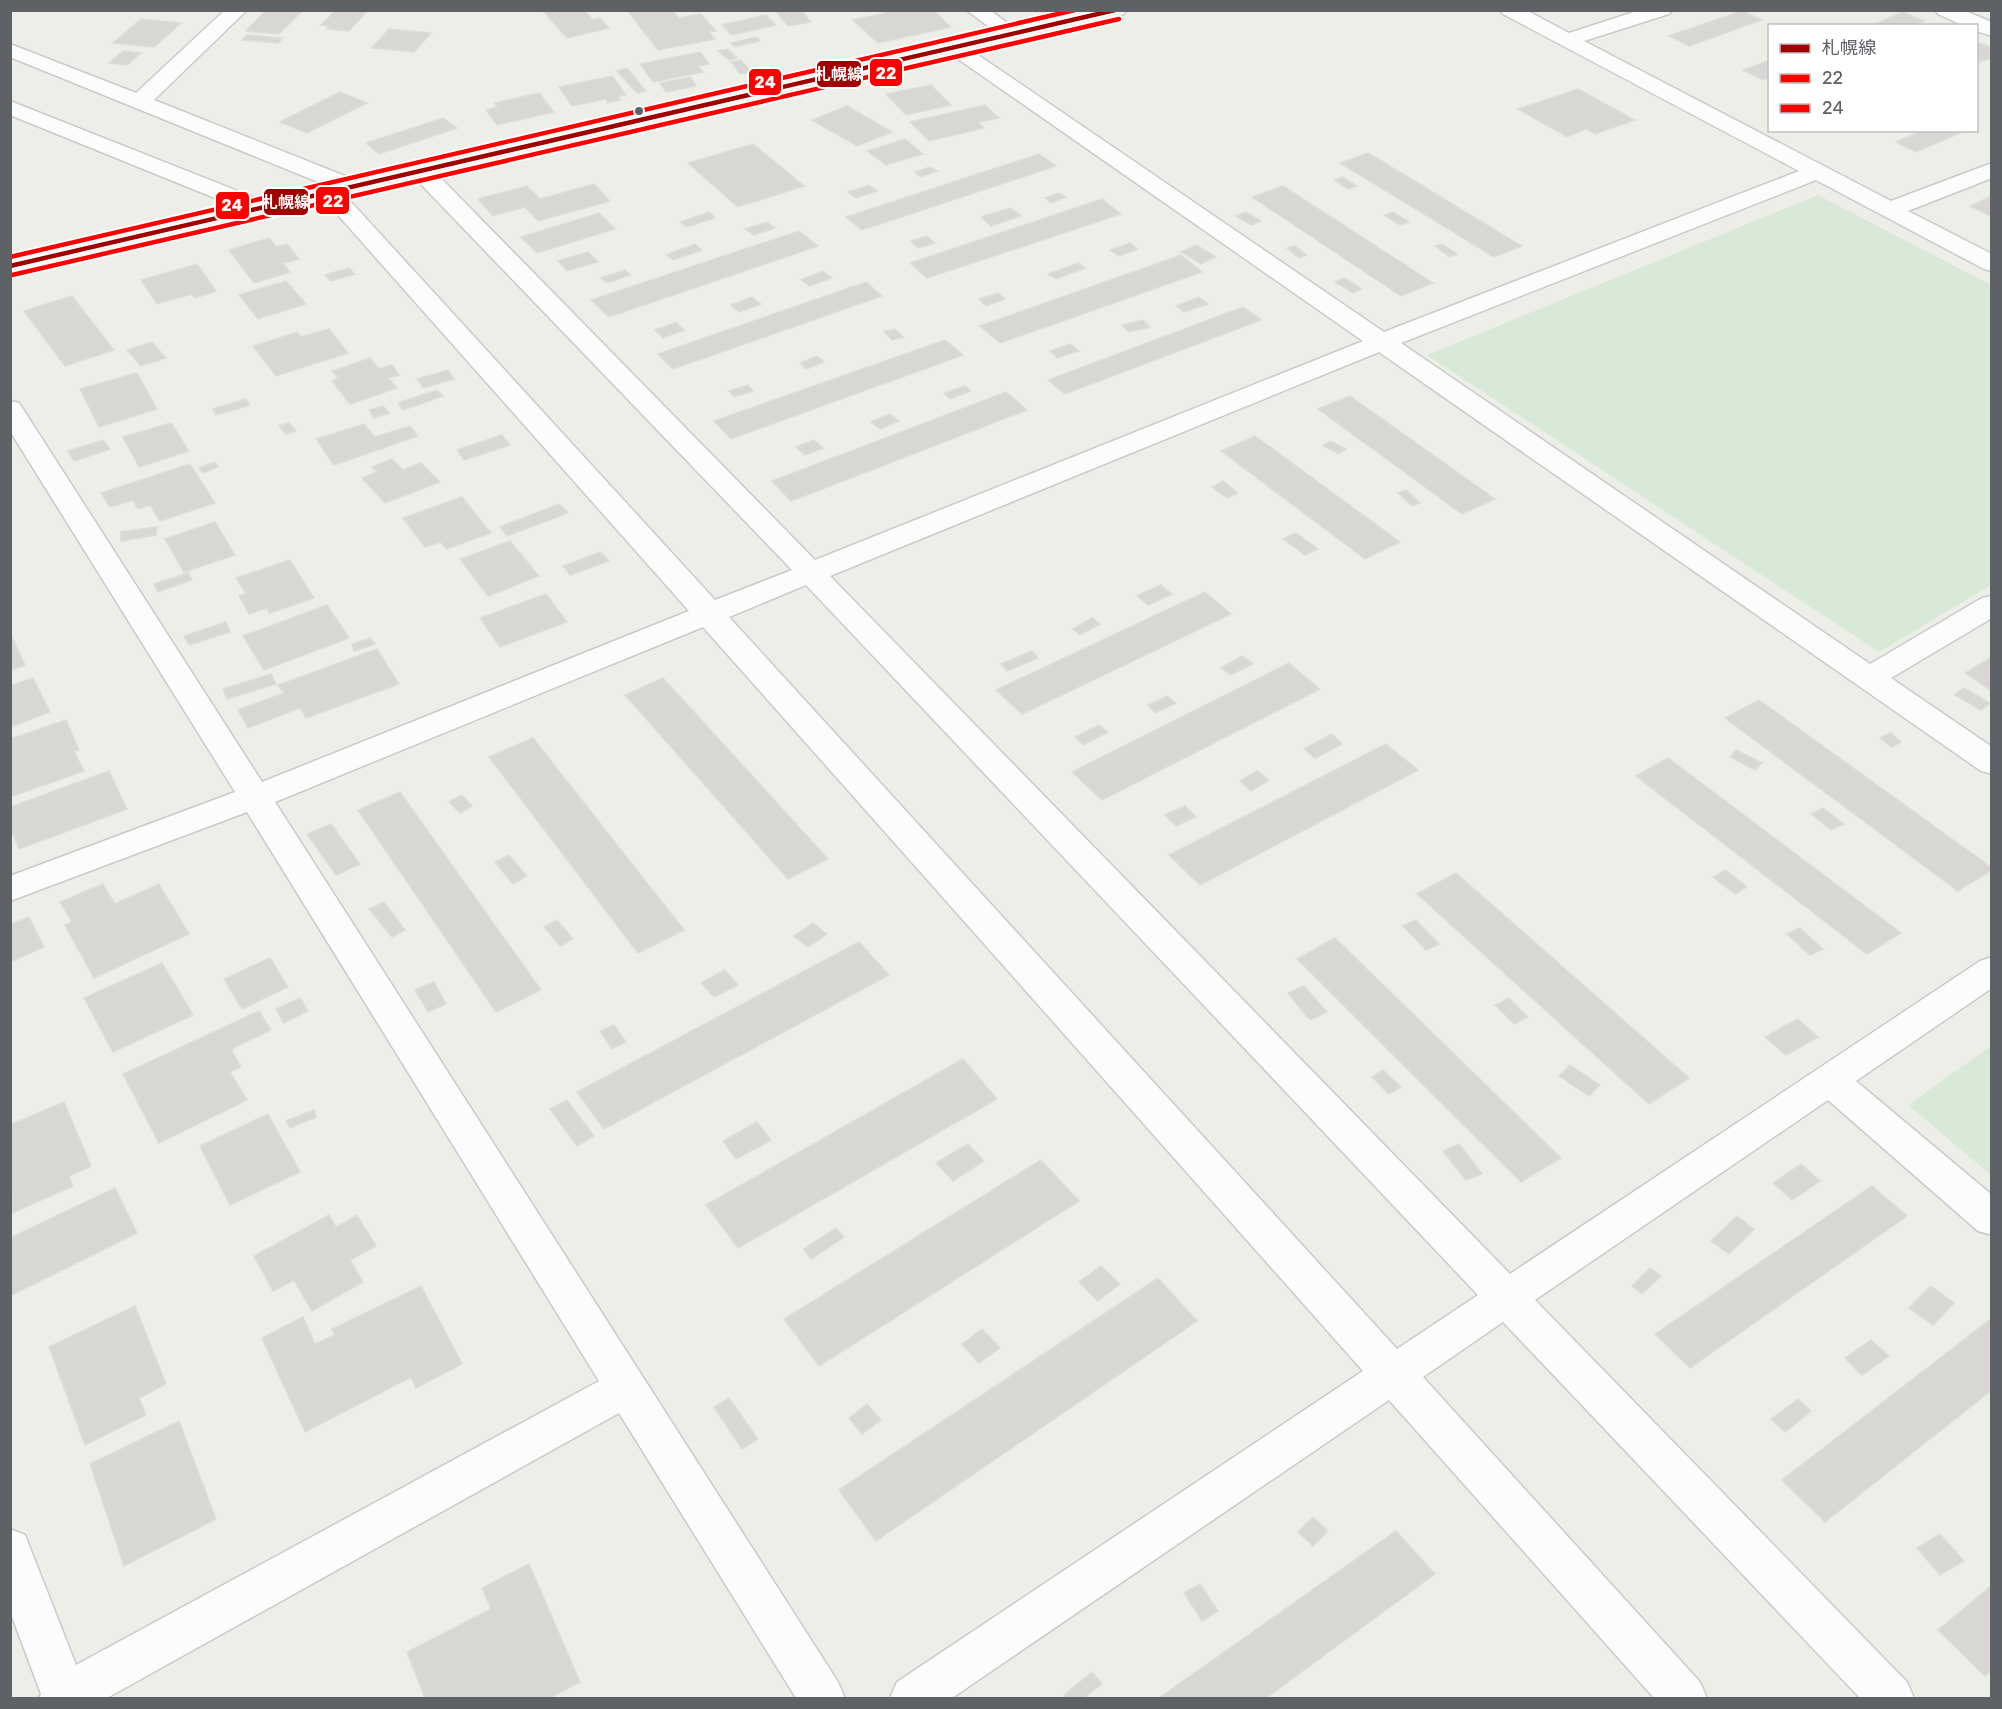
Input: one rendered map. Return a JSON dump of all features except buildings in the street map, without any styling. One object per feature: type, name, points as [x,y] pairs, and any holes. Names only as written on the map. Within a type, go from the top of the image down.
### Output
[{"type":"main road","points":[[10,266],[1117,10]]},
{"type":"street","points":[[139,102],[237,10]]},
{"type":"street","points":[[976,10],[1013,34]]},
{"type":"street","points":[[1510,10],[1992,264]]},
{"type":"street","points":[[1567,40],[1662,10]]},
{"type":"street","points":[[1945,10],[1990,28]]},
{"type":"street","points":[[955,48],[1992,763]]},
{"type":"street","points":[[10,50],[139,102],[341,190],[708,613],[1684,1698]]},
{"type":"street","points":[[10,107],[260,208]]},
{"type":"street","points":[[1889,210],[1992,170]]},
{"type":"street","points":[[421,171],[810,572],[1891,1698]]},
{"type":"street","points":[[10,889],[255,797],[1382,342],[1818,172]]},
{"type":"street","points":[[10,409],[822,1698]]},
{"type":"street","points":[[1869,678],[1992,605]]},
{"type":"street","points":[[913,1698],[1992,970]]},
{"type":"street","points":[[1829,1079],[1992,1219]]},
{"type":"street","points":[[10,1550],[64,1698],[627,1387]]},
{"type":"green space","points":[[1818,195],[1991,285],[1991,585],[1879,652],[1427,355]]},
{"type":"green space","points":[[1991,1046],[1991,1175],[1908,1105]]},
{"type":"transit line","name":"24","points":[[10,257],[1075,10]]},
{"type":"transit line","name":"札幌線","points":[[10,266],[1115,10]]},
{"type":"transit line","name":"22","points":[[12,275],[1119,19]]}]
